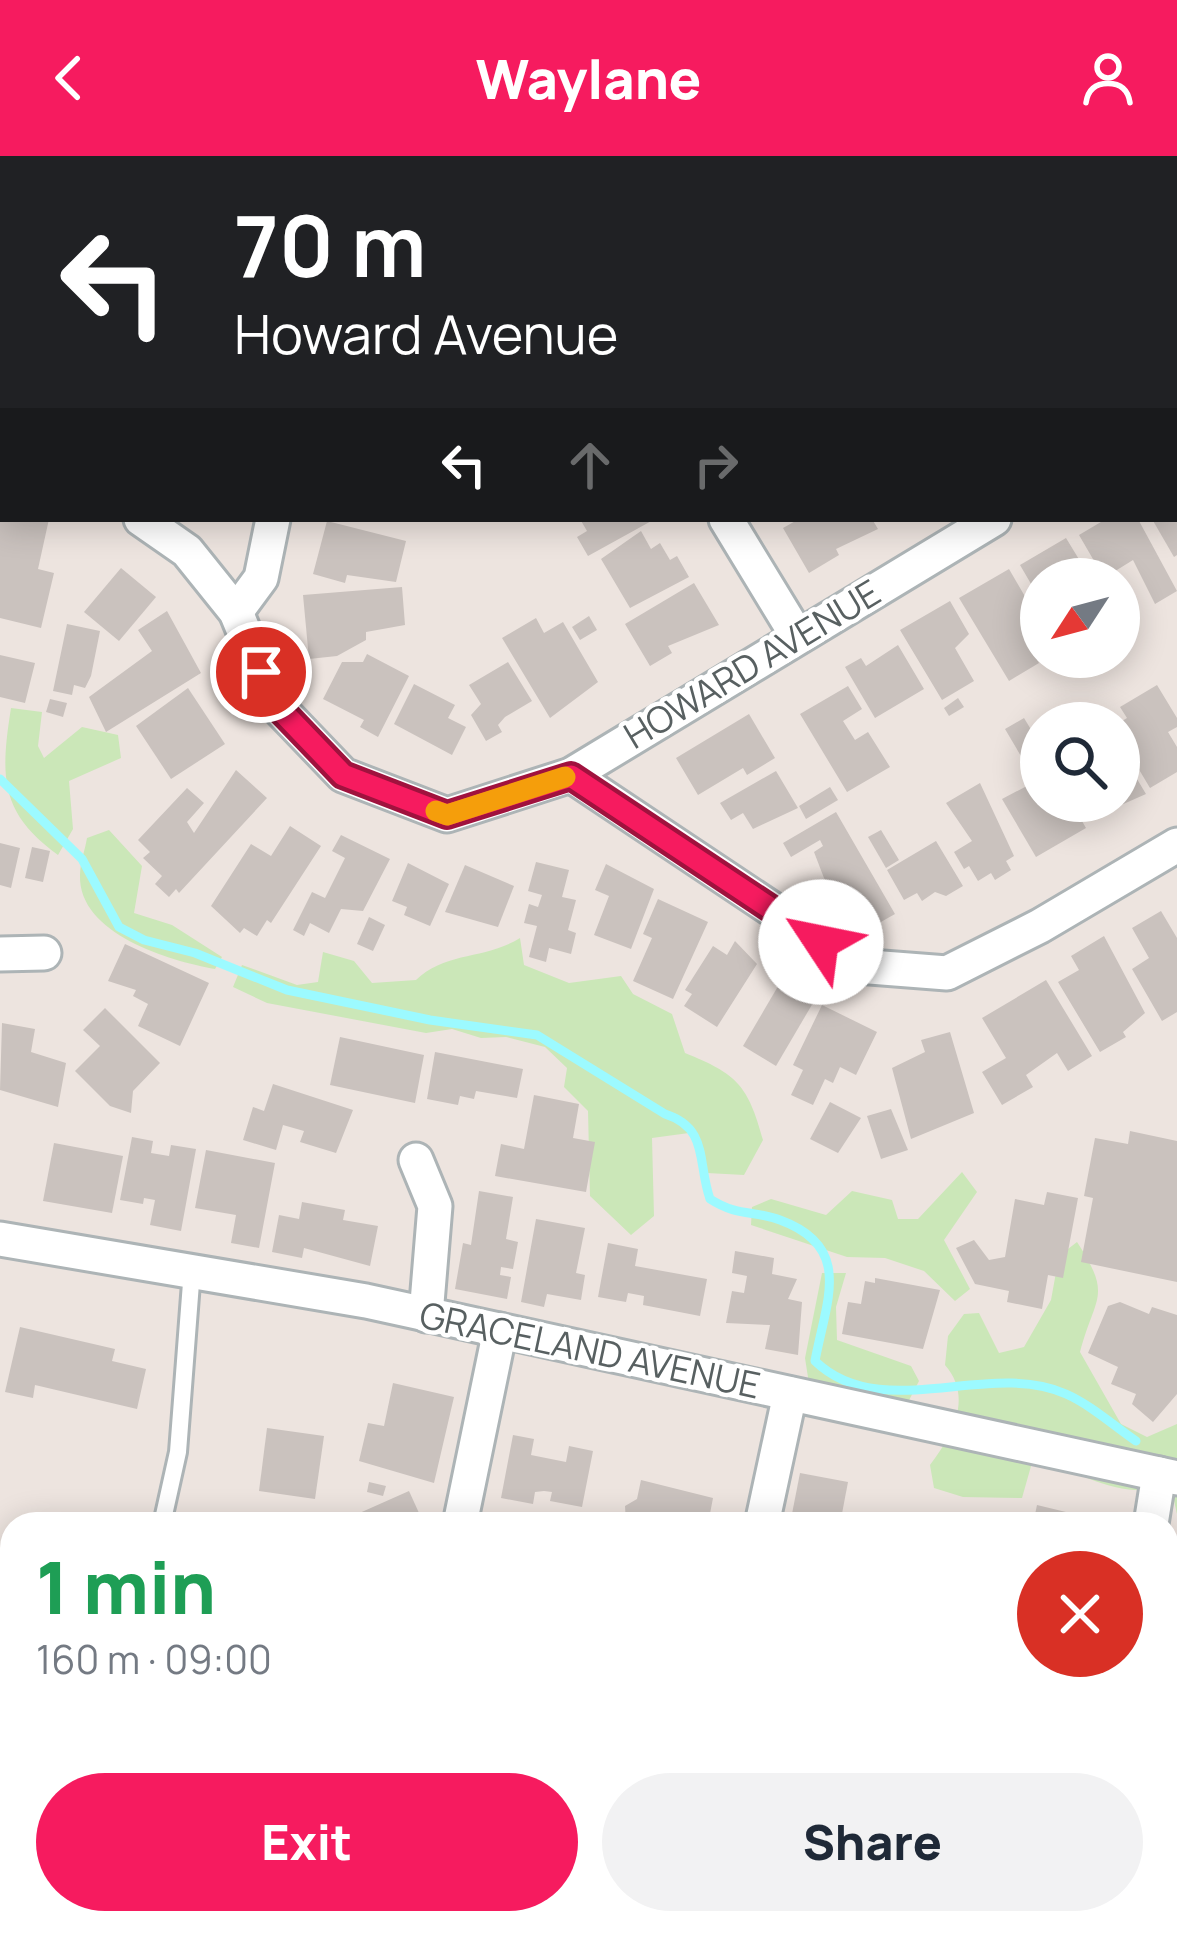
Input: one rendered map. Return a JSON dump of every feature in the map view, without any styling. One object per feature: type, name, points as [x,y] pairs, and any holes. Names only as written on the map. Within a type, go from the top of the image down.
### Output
[{"type":"street","name":"HOWARD AVENUE","points":[[145,522],[187,551],[236,612],[273,702],[343,775],[447,815],[571,776],[796,634],[989,522]]},
{"type":"street","points":[[236,612],[261,578],[272,522]]},
{"type":"street","points":[[728,522],[796,634]]},
{"type":"street","points":[[571,776],[857,966],[947,973],[1040,926],[1177,844]]},
{"type":"street","points":[[0,954],[44,953]]},
{"type":"street","points":[[416,1160],[435,1206],[426,1315]]},
{"type":"street","name":"GRACELAND AVENUE","points":[[0,1239],[192,1270],[500,1330],[1168,1476]]},
{"type":"street","points":[[462,1512],[500,1330]]},
{"type":"street","points":[[765,1512],[790,1394]]},
{"type":"street","points":[[1155,1512],[1168,1476]]},
{"type":"lane","points":[[165,1512],[178,1452],[192,1270]]},
{"type":"green space","points":[[11,708],[42,712],[38,746],[44,758],[82,727],[118,735],[121,758],[69,781],[73,829],[58,855],[25,824],[9,792],[6,754]]},
{"type":"green space","points":[[109,830],[142,866],[134,913],[172,925],[222,957],[215,969],[130,941],[94,913],[83,896],[81,866],[87,838]]},
{"type":"green space","points":[[520,938],[524,965],[569,983],[621,976],[633,994],[672,1014],[685,1053],[729,1075],[752,1106],[763,1140],[744,1175],[707,1173],[689,1133],[652,1138],[654,1216],[631,1235],[590,1196],[588,1111],[564,1087],[567,1068],[545,1047],[452,1029],[426,1033],[267,1003],[233,987],[242,965],[297,985],[318,982],[323,952],[354,961],[372,983],[416,980],[440,964]]},
{"type":"green space","points":[[962,1172],[977,1192],[944,1240],[970,1289],[955,1301],[924,1271],[885,1258],[847,1257],[751,1225],[752,1207],[771,1199],[826,1215],[852,1191],[892,1200],[898,1219],[918,1219]]},
{"type":"green space","points":[[1077,1242],[1095,1274],[1098,1296],[1080,1352],[1121,1424],[1147,1437],[1177,1424],[1177,1512],[1171,1487],[1117,1488],[1035,1452],[1022,1498],[963,1497],[934,1488],[930,1465],[952,1429],[959,1403],[945,1365],[948,1336],[964,1314],[979,1313],[999,1353],[1024,1347],[1051,1300],[1059,1256]]},
{"type":"green space","points":[[822,1273],[846,1273],[836,1307],[837,1340],[911,1366],[919,1381],[905,1408],[810,1390],[805,1358]]},
{"type":"building","points":[[0,522],[48,522],[38,569],[54,573],[41,628],[0,618]]},
{"type":"building","points":[[327,522],[406,541],[396,582],[347,575],[345,583],[313,574]]},
{"type":"building","points":[[582,522],[650,522],[588,556],[577,537],[587,531]]},
{"type":"building","points":[[794,522],[874,522],[878,529],[836,549],[839,555],[809,573],[783,528]]},
{"type":"building","points":[[1101,522],[1140,522],[1177,591],[1155,604],[1140,574],[1140,558],[1092,558],[1079,535]]},
{"type":"building","points":[[1154,522],[1177,522],[1174,557]]},
{"type":"building","points":[[641,531],[651,549],[660,543],[670,560],[677,556],[689,577],[630,608],[601,559]]},
{"type":"building","points":[[1066,538],[1078,558],[1032,558]]},
{"type":"building","points":[[121,568],[156,597],[119,641],[84,612]]},
{"type":"building","points":[[1009,569],[1020,588],[1020,674],[1009,681],[959,598]]},
{"type":"building","points":[[694,583],[719,625],[668,646],[672,653],[650,666],[625,624]]},
{"type":"building","points":[[402,587],[405,625],[366,632],[366,640],[337,656],[309,659],[303,595]]},
{"type":"building","points":[[950,601],[969,634],[955,648],[974,681],[942,700],[900,630]]},
{"type":"building","points":[[167,611],[201,673],[106,732],[89,697],[152,651],[138,630]]},
{"type":"building","points":[[589,616],[597,630],[580,640],[572,627]]},
{"type":"building","points":[[536,618],[544,633],[563,622],[598,682],[550,718],[502,638]]},
{"type":"building","points":[[67,624],[100,631],[91,676],[85,688],[74,685],[72,695],[53,691]]},
{"type":"building","points":[[898,645],[924,689],[875,718],[845,667],[861,658],[866,666]]},
{"type":"building","points":[[367,654],[409,676],[378,737],[360,727],[364,720],[323,699],[342,662],[363,662]]},
{"type":"building","points":[[0,655],[35,663],[25,703],[0,697]]},
{"type":"building","points":[[508,662],[532,701],[505,717],[498,725],[502,732],[486,741],[471,715],[481,704],[469,685]]},
{"type":"building","points":[[414,684],[455,705],[448,718],[466,727],[452,755],[394,724]]},
{"type":"building","points":[[1157,685],[1177,718],[1177,727],[1168,732],[1177,747],[1177,772],[1150,788],[1140,771],[1140,702],[1128,702]]},
{"type":"building","points":[[848,686],[862,709],[843,721],[855,740],[868,732],[890,767],[847,792],[800,714]]},
{"type":"building","points":[[188,688],[225,744],[171,779],[136,726]]},
{"type":"building","points":[[958,698],[964,707],[949,716],[944,708]]},
{"type":"building","points":[[50,699],[67,703],[63,717],[46,712]]},
{"type":"building","points":[[749,714],[775,758],[747,775],[743,768],[698,795],[676,758]]},
{"type":"building","points":[[1020,720],[1020,754],[1005,729]]},
{"type":"building","points":[[236,770],[267,798],[179,893],[176,889],[169,897],[155,884],[162,876],[143,858],[150,852],[138,840],[187,788],[204,803],[187,822],[194,833]]},
{"type":"building","points":[[776,771],[798,808],[753,829],[743,813],[731,820],[720,803]]},
{"type":"building","points":[[980,783],[1014,856],[1006,861],[1011,870],[995,880],[991,873],[978,881],[969,866],[964,869],[954,852],[972,841],[946,803]]},
{"type":"building","points":[[830,787],[838,800],[806,819],[799,806]]},
{"type":"building","points":[[1020,790],[1020,822],[1083,822],[1086,828],[1036,857],[1002,799]]},
{"type":"building","points":[[836,812],[895,914],[879,923],[854,896],[841,898],[824,878],[814,852],[823,846],[820,840],[791,857],[783,843]]},
{"type":"building","points":[[290,826],[321,846],[271,923],[267,920],[257,936],[244,928],[240,933],[211,906],[251,844],[271,856]]},
{"type":"building","points":[[881,830],[899,860],[886,868],[868,837]]},
{"type":"building","points":[[341,835],[390,859],[363,911],[341,909],[329,933],[310,923],[304,936],[293,930],[312,892],[325,898],[345,858],[332,851]]},
{"type":"building","points":[[936,841],[963,886],[946,896],[935,892],[922,901],[917,893],[904,900],[887,870]]},
{"type":"building","points":[[0,843],[20,848],[11,888],[0,885]]},
{"type":"building","points":[[32,847],[50,851],[43,882],[25,878]]},
{"type":"building","points":[[536,862],[569,870],[562,897],[576,900],[568,930],[576,933],[571,954],[549,948],[546,962],[529,957],[537,926],[524,923],[529,904],[538,907],[542,895],[528,891]]},
{"type":"building","points":[[408,863],[449,884],[430,926],[404,915],[407,907],[392,901]]},
{"type":"building","points":[[606,864],[654,889],[631,949],[594,935],[609,896],[595,890]]},
{"type":"building","points":[[465,865],[514,886],[498,927],[445,912]]},
{"type":"building","points":[[658,899],[708,922],[673,999],[633,981],[652,938],[643,934]]},
{"type":"building","points":[[1161,911],[1177,938],[1177,1012],[1162,1021],[1132,969],[1149,958],[1132,928]]},
{"type":"building","points":[[369,917],[385,925],[373,951],[357,944]]},
{"type":"building","points":[[1104,936],[1145,1013],[1123,1032],[1126,1037],[1100,1052],[1058,982],[1079,970],[1071,956]]},
{"type":"building","points":[[735,941],[757,964],[717,1027],[684,1006],[692,994],[685,990],[713,946],[727,955]]},
{"type":"building","points":[[125,944],[209,983],[180,1046],[138,1026],[148,1004],[133,996],[136,990],[108,981]]},
{"type":"building","points":[[787,971],[820,991],[776,1066],[743,1046]]},
{"type":"building","points":[[1046,980],[1092,1056],[1068,1071],[1057,1053],[1026,1075],[1033,1087],[1002,1105],[982,1072],[1006,1058],[982,1018]]},
{"type":"building","points":[[822,1005],[877,1032],[856,1075],[840,1067],[833,1083],[825,1079],[813,1105],[791,1095],[803,1070],[793,1065]]},
{"type":"building","points":[[105,1008],[160,1063],[133,1091],[131,1113],[110,1106],[75,1071],[100,1046],[83,1030]]},
{"type":"building","points":[[2,1023],[35,1029],[31,1052],[66,1063],[58,1107],[0,1090]]},
{"type":"building","points":[[950,1032],[974,1113],[911,1139],[892,1068],[925,1052],[921,1040]]},
{"type":"building","points":[[340,1037],[424,1055],[415,1103],[330,1085]]},
{"type":"building","points":[[435,1052],[523,1069],[517,1098],[476,1091],[474,1099],[460,1096],[458,1105],[427,1099]]},
{"type":"building","points":[[273,1084],[353,1110],[336,1153],[300,1142],[304,1131],[283,1125],[276,1150],[243,1140],[253,1107],[264,1111]]},
{"type":"building","points":[[534,1095],[579,1104],[573,1138],[595,1142],[586,1192],[495,1176],[501,1144],[524,1149]]},
{"type":"building","points":[[830,1102],[861,1118],[838,1153],[810,1139]]},
{"type":"building","points":[[891,1109],[908,1150],[881,1159],[867,1116]]},
{"type":"building","points":[[1130,1131],[1177,1141],[1177,1282],[1081,1262],[1093,1198],[1084,1196],[1095,1138],[1128,1144]]},
{"type":"building","points":[[132,1137],[153,1141],[151,1153],[169,1156],[171,1145],[196,1149],[181,1231],[150,1225],[155,1200],[144,1198],[143,1204],[120,1200]]},
{"type":"building","points":[[54,1143],[123,1156],[112,1213],[43,1201]]},
{"type":"building","points":[[206,1150],[275,1163],[259,1248],[231,1243],[236,1215],[195,1208]]},
{"type":"building","points":[[479,1191],[513,1197],[506,1239],[518,1242],[513,1269],[501,1267],[500,1275],[511,1277],[507,1299],[455,1289],[463,1243],[471,1245]]},
{"type":"building","points":[[1047,1192],[1078,1198],[1063,1278],[1048,1275],[1042,1309],[1007,1302],[1009,1291],[975,1284],[956,1248],[974,1240],[989,1260],[1005,1257],[1015,1199],[1044,1205]]},
{"type":"building","points":[[302,1202],[345,1210],[343,1220],[378,1226],[370,1266],[304,1248],[302,1258],[272,1252],[279,1215],[299,1219]]},
{"type":"building","points":[[536,1219],[585,1228],[576,1273],[585,1275],[581,1300],[547,1294],[544,1307],[521,1302]]},
{"type":"building","points":[[608,1243],[638,1249],[635,1266],[707,1279],[700,1316],[643,1305],[644,1296],[628,1293],[626,1302],[598,1297]]},
{"type":"building","points":[[735,1251],[774,1258],[772,1274],[797,1279],[788,1299],[802,1302],[798,1355],[765,1349],[770,1325],[726,1323],[732,1291],[744,1293],[747,1276],[732,1273]]},
{"type":"building","points":[[875,1278],[940,1290],[923,1349],[842,1334],[848,1302],[861,1304],[865,1281],[875,1283]]},
{"type":"building","points":[[1120,1302],[1149,1314],[1152,1307],[1177,1315],[1177,1394],[1153,1422],[1132,1404],[1136,1394],[1111,1384],[1118,1367],[1088,1353],[1108,1306]]},
{"type":"building","points":[[20,1327],[115,1349],[112,1361],[146,1369],[137,1409],[35,1385],[33,1398],[5,1392]]},
{"type":"building","points":[[393,1383],[454,1397],[434,1483],[359,1461],[368,1423],[384,1426]]},
{"type":"building","points":[[267,1428],[324,1436],[315,1499],[259,1491]]},
{"type":"building","points":[[513,1435],[534,1439],[531,1455],[566,1462],[569,1446],[593,1451],[582,1507],[550,1501],[552,1492],[544,1491],[535,1492],[533,1504],[501,1498]]},
{"type":"building","points":[[800,1473],[848,1482],[842,1512],[792,1512]]},
{"type":"building","points":[[641,1480],[713,1498],[710,1512],[625,1512],[625,1506],[637,1499]]},
{"type":"building","points":[[369,1482],[386,1486],[383,1496],[367,1492]]},
{"type":"building","points":[[409,1491],[419,1512],[362,1512]]},
{"type":"building","points":[[1037,1505],[1066,1512],[1036,1512]]},
{"type":"waterway","points":[[0,779],[82,859],[119,927],[144,940],[195,953],[287,990],[430,1020],[537,1035],[679,1120],[695,1137],[710,1199],[780,1220],[818,1245],[829,1278],[815,1361],[842,1379],[871,1388],[903,1390],[1036,1385],[1075,1399],[1136,1441]]},
{"type":"slow traffic","points":[[436,811],[447,815],[565,777]]},
{"type":"route","points":[[261,672],[273,702],[343,775],[447,815],[571,776],[821,942]]}]
